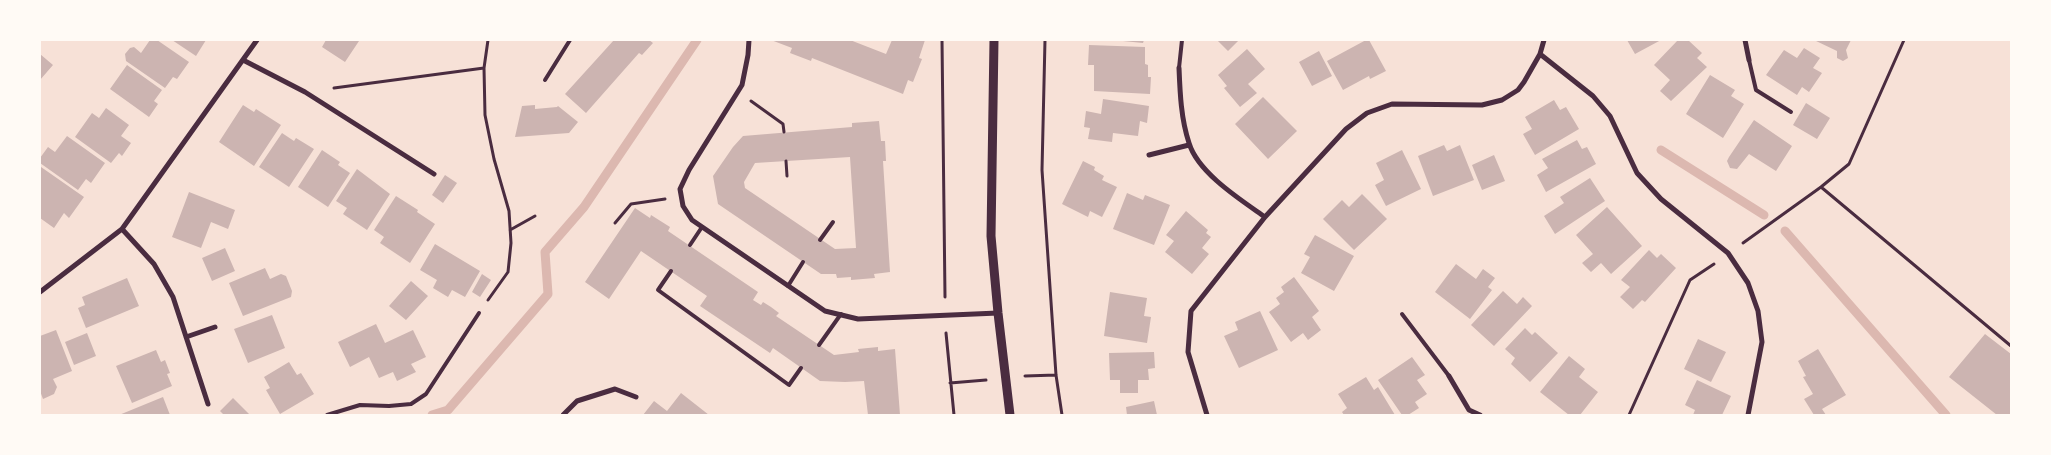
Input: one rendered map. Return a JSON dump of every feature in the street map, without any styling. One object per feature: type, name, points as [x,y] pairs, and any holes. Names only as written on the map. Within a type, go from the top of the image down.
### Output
[{"type":"street","points":[[40,292],[122,229],[257,40]]},
{"type":"street","points":[[749,40],[742,84],[689,170],[680,189],[683,206],[692,220],[824,311],[858,319],[998,313]]},
{"type":"street","points":[[994,40],[991,236],[1010,415]]},
{"type":"street","points":[[1207,415],[1188,352],[1191,311],[1265,217],[1346,129],[1367,113],[1392,104],[1482,105],[1502,100],[1518,90],[1540,54],[1544,40]]},
{"type":"street","points":[[1745,40],[1749,60]]},
{"type":"street","points":[[1540,54],[1593,96],[1610,116],[1637,173],[1661,199],[1728,253],[1748,282],[1758,311],[1762,342],[1748,415]]},
{"type":"street","points":[[243,60],[305,92],[434,174]]},
{"type":"street","points":[[1179,68],[1180,106],[1189,145],[1218,183],[1265,217]]},
{"type":"street","points":[[1150,155],[1189,145]]},
{"type":"street","points":[[122,229],[154,264],[173,297],[208,404]]},
{"type":"street","points":[[186,337],[215,327]]},
{"type":"street","points":[[1449,376],[1469,410],[1480,415]]},
{"type":"street","points":[[563,415],[577,401],[615,389],[636,397]]},
{"type":"street","points":[[1465,415],[1469,410]]},
{"type":"lane","points":[[545,80],[570,40]]},
{"type":"lane","points":[[1179,68],[1182,40]]},
{"type":"lane","points":[[1749,60],[1756,90],[1791,112]]},
{"type":"lane","points":[[820,240],[833,222]]},
{"type":"lane","points":[[690,245],[702,227]]},
{"type":"lane","points":[[788,286],[803,262]]},
{"type":"lane","points":[[671,272],[658,290],[789,385],[801,368]]},
{"type":"lane","points":[[327,415],[360,404],[389,406],[411,404],[426,394],[479,313]]},
{"type":"lane","points":[[819,344],[841,314]]},
{"type":"lane","points":[[1402,314],[1449,376]]},
{"type":"path","points":[[479,313],[508,272],[510,230],[509,212],[494,159],[485,115],[484,68],[488,40]]},
{"type":"path","points":[[942,40],[945,316],[954,415]]},
{"type":"path","points":[[1044,40],[1042,170],[1056,375],[1062,415]]},
{"type":"path","points":[[1629,415],[1690,280],[1821,187],[1849,164],[1904,40]]},
{"type":"path","points":[[305,92],[484,68]]},
{"type":"path","points":[[737,92],[783,124],[784,132]]},
{"type":"path","points":[[786,161],[787,176]]},
{"type":"path","points":[[1821,187],[2011,346]]},
{"type":"path","points":[[615,223],[631,204],[681,197]]},
{"type":"path","points":[[510,230],[535,216]]},
{"type":"building","points":[[150,40],[157,40],[189,62],[177,79],[173,77],[165,88],[126,61],[125,54],[130,48],[134,47],[141,53]]},
{"type":"building","points":[[172,40],[206,40],[196,56]]},
{"type":"building","points":[[326,40],[359,41],[345,62],[322,47]]},
{"type":"building","points":[[614,40],[649,40],[653,43],[642,55],[639,53],[586,113],[565,94]]},
{"type":"building","points":[[771,40],[850,40],[886,54],[892,40],[925,40],[919,58],[922,59],[913,82],[908,80],[903,94],[812,58],[811,61],[790,53],[792,48]]},
{"type":"building","points":[[1123,40],[1144,40],[1143,43]]},
{"type":"building","points":[[1217,40],[1239,40],[1228,51]]},
{"type":"building","points":[[1369,40],[1386,71],[1370,79],[1369,76],[1343,90],[1327,61]]},
{"type":"building","points":[[1627,40],[1661,40],[1635,54]]},
{"type":"building","points":[[1678,40],[1688,40],[1702,53],[1697,58],[1707,67],[1671,101],[1660,91],[1670,80],[1654,65]]},
{"type":"building","points":[[1814,40],[1851,40],[1846,50],[1848,58],[1843,61],[1837,58],[1837,51]]},
{"type":"building","points":[[1089,45],[1145,47],[1145,64],[1148,65],[1148,77],[1151,77],[1150,94],[1094,91],[1094,65],[1088,65]]},
{"type":"building","points":[[1804,48],[1820,58],[1813,68],[1822,73],[1809,92],[1802,87],[1797,95],[1766,75],[1784,50],[1797,58]]},
{"type":"building","points":[[1247,49],[1265,69],[1248,84],[1257,93],[1240,107],[1224,88],[1227,86],[1218,75]]},
{"type":"building","points":[[1319,51],[1332,76],[1312,86],[1299,62]]},
{"type":"building","points":[[40,54],[53,65],[40,80]]},
{"type":"building","points":[[127,65],[162,90],[154,101],[158,104],[149,117],[110,89]]},
{"type":"building","points":[[1710,75],[1735,90],[1731,96],[1744,104],[1723,138],[1686,114]]},
{"type":"building","points":[[1263,97],[1297,131],[1268,159],[1235,124]]},
{"type":"building","points":[[1103,99],[1149,106],[1147,123],[1140,121],[1138,136],[1113,133],[1112,142],[1088,139],[1090,128],[1084,127],[1086,111],[1101,114]]},
{"type":"building","points":[[1554,100],[1560,110],[1566,107],[1579,129],[1535,155],[1523,134],[1532,129],[1525,117]]},
{"type":"building","points":[[1806,103],[1830,118],[1817,139],[1793,125]]},
{"type":"building","points":[[243,105],[254,112],[256,109],[281,125],[254,166],[219,142]]},
{"type":"building","points":[[535,105],[535,109],[558,106],[578,122],[569,133],[515,137],[522,106]]},
{"type":"building","points":[[106,108],[129,125],[121,136],[131,143],[122,156],[119,153],[111,163],[75,137],[92,113],[99,118]]},
{"type":"building","points":[[1754,120],[1792,146],[1776,171],[1749,154],[1737,169],[1730,168],[1727,161],[1729,157]]},
{"type":"building","points":[[879,121],[881,141],[885,141],[886,161],[883,161],[890,272],[874,274],[875,278],[851,280],[851,277],[837,278],[836,274],[821,274],[718,204],[713,176],[743,136],[852,127],[852,123]],"holes":[[[850,157],[856,248],[835,249],[745,188],[744,182],[755,163]]]},
{"type":"building","points":[[282,133],[294,141],[296,138],[314,149],[289,187],[259,167]]},
{"type":"building","points":[[67,136],[105,163],[91,183],[86,179],[78,190],[40,163],[40,158],[48,147],[55,152]]},
{"type":"building","points":[[1577,140],[1582,149],[1587,147],[1596,164],[1546,192],[1537,175],[1548,168],[1542,159]]},
{"type":"building","points":[[1444,145],[1447,151],[1460,145],[1474,180],[1433,196],[1418,156]]},
{"type":"building","points":[[322,150],[340,162],[338,165],[350,173],[328,207],[298,187]]},
{"type":"building","points":[[1402,150],[1421,189],[1386,206],[1375,185],[1384,180],[1376,163]]},
{"type":"building","points":[[1494,155],[1505,181],[1482,190],[1472,165]]},
{"type":"building","points":[[1083,161],[1095,167],[1094,170],[1104,176],[1102,180],[1117,187],[1102,217],[1090,211],[1088,217],[1062,204]]},
{"type":"building","points":[[41,167],[84,197],[69,218],[64,213],[54,228],[40,218]]},
{"type":"building","points":[[357,169],[390,194],[367,230],[343,214],[347,208],[336,201]]},
{"type":"building","points":[[445,175],[457,183],[443,203],[432,195]]},
{"type":"building","points":[[1590,178],[1605,201],[1555,234],[1544,216],[1564,203],[1560,197]]},
{"type":"building","points":[[189,192],[235,210],[228,229],[211,222],[201,248],[172,237]]},
{"type":"building","points":[[1127,193],[1143,200],[1145,195],[1170,205],[1154,245],[1113,229]]},
{"type":"building","points":[[1362,194],[1387,219],[1354,250],[1323,219],[1342,200],[1349,207]]},
{"type":"building","points":[[396,196],[435,224],[410,263],[380,243],[384,237],[374,230]]},
{"type":"building","points":[[1607,207],[1642,246],[1611,274],[1601,263],[1591,272],[1582,263],[1593,254],[1576,235]]},
{"type":"building","points":[[635,208],[650,218],[651,215],[670,227],[668,231],[758,292],[753,300],[761,305],[763,302],[771,307],[779,313],[776,316],[834,355],[859,352],[858,349],[878,347],[878,351],[895,349],[900,415],[868,415],[864,381],[820,381],[773,348],[770,353],[700,306],[707,296],[641,251],[609,299],[585,282]]},
{"type":"building","points":[[1186,211],[1208,230],[1206,233],[1211,237],[1202,248],[1209,254],[1192,274],[1165,252],[1174,241],[1166,235]]},
{"type":"building","points":[[1315,235],[1354,256],[1334,291],[1301,273],[1310,257],[1304,254]]},
{"type":"building","points":[[435,244],[480,271],[465,297],[452,290],[448,297],[433,288],[437,280],[420,270]]},
{"type":"building","points":[[225,248],[235,271],[212,281],[202,258]]},
{"type":"building","points":[[1649,250],[1657,258],[1661,254],[1676,268],[1645,302],[1642,300],[1633,309],[1620,297],[1630,287],[1621,280]]},
{"type":"building","points":[[1456,264],[1476,279],[1483,269],[1495,278],[1488,287],[1492,290],[1470,319],[1435,292]]},
{"type":"building","points":[[265,268],[270,279],[281,274],[286,276],[292,291],[291,297],[243,316],[229,283]]},
{"type":"building","points":[[482,274],[491,280],[480,297],[472,292]]},
{"type":"building","points":[[1294,277],[1319,311],[1312,317],[1321,330],[1308,340],[1303,333],[1291,342],[1269,312],[1280,304],[1276,298],[1284,292],[1281,287]]},
{"type":"building","points":[[127,278],[139,306],[86,328],[78,308],[85,305],[82,297]]},
{"type":"building","points":[[411,281],[428,296],[406,320],[389,306]]},
{"type":"building","points":[[1503,291],[1517,304],[1523,297],[1532,306],[1494,346],[1471,325]]},
{"type":"building","points":[[1110,292],[1147,298],[1144,316],[1151,317],[1147,343],[1104,336]]},
{"type":"building","points":[[1260,311],[1278,350],[1239,368],[1224,336],[1238,330],[1235,322]]},
{"type":"building","points":[[272,315],[285,348],[248,363],[234,329]]},
{"type":"building","points":[[376,324],[385,343],[413,330],[426,357],[411,364],[416,372],[397,381],[393,372],[379,378],[369,357],[350,367],[338,342]]},
{"type":"building","points":[[1525,328],[1532,335],[1535,332],[1558,353],[1530,382],[1511,364],[1515,358],[1505,349]]},
{"type":"building","points":[[56,330],[72,371],[53,379],[57,387],[54,394],[43,399],[40,391],[40,336]]},
{"type":"building","points":[[87,333],[96,356],[74,365],[65,342]]},
{"type":"building","points":[[1985,334],[2011,354],[2011,415],[1997,415],[1949,377]]},
{"type":"building","points":[[1698,339],[1726,352],[1711,382],[1684,369]]},
{"type":"building","points":[[1818,349],[1846,395],[1822,409],[1826,415],[1814,415],[1804,399],[1813,394],[1803,377],[1806,376],[1798,361]]},
{"type":"building","points":[[156,350],[161,362],[165,360],[170,373],[167,374],[172,386],[132,403],[116,366]]},
{"type":"building","points":[[1154,352],[1155,368],[1148,369],[1149,380],[1138,380],[1138,393],[1120,393],[1120,380],[1110,380],[1109,353]]},
{"type":"building","points":[[1569,356],[1585,369],[1579,377],[1598,392],[1580,415],[1569,415],[1540,392]]},
{"type":"building","points":[[1412,357],[1425,375],[1417,380],[1427,394],[1415,402],[1419,408],[1408,415],[1402,415],[1378,380]]},
{"type":"building","points":[[289,362],[297,375],[301,373],[314,394],[280,414],[266,390],[270,388],[264,377]]},
{"type":"building","points":[[1366,377],[1374,390],[1378,387],[1395,415],[1344,415],[1342,412],[1347,408],[1338,394]]},
{"type":"building","points":[[1697,380],[1731,396],[1722,415],[1693,415],[1695,410],[1685,405]]},
{"type":"building","points":[[681,393],[709,415],[643,415],[654,401],[667,411]]},
{"type":"building","points":[[163,397],[170,415],[119,415]]},
{"type":"building","points":[[233,398],[250,415],[224,415],[220,411]]},
{"type":"building","points":[[1154,401],[1157,415],[1127,415],[1126,407]]},
{"type":"waterway","points":[[432,415],[448,410],[548,294],[545,252],[584,207],[697,40]]},
{"type":"waterway","points":[[1661,150],[1764,215]]},
{"type":"waterway","points":[[1785,231],[1946,415]]}]
